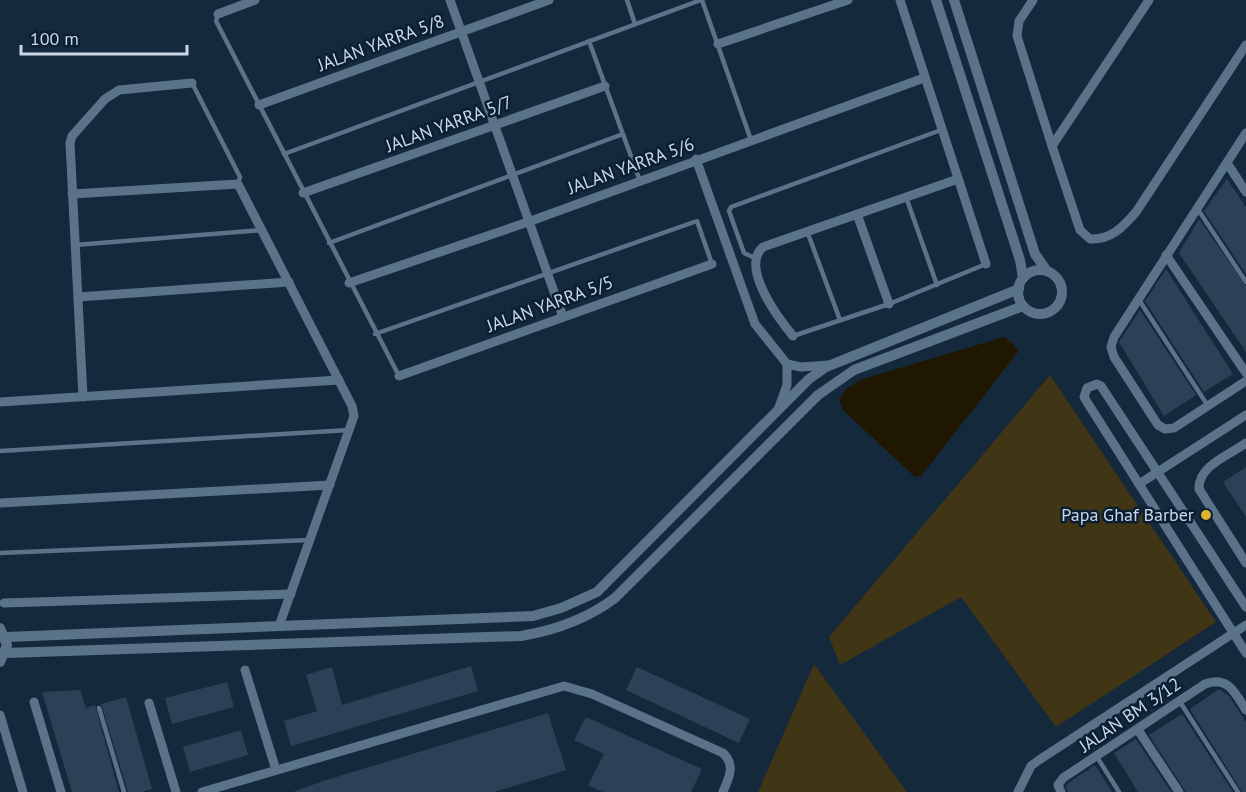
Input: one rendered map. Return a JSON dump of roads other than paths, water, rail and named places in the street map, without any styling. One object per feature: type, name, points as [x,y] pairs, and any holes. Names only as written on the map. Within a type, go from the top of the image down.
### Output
[{"type":"street","points":[[218,14],[255,0]]},
{"type":"street","points":[[450,0],[563,317]]},
{"type":"street","name":"JALAN YARRA 5/8","points":[[259,105],[549,0]]},
{"type":"street","points":[[718,44],[848,0]]},
{"type":"street","points":[[900,0],[986,264]]},
{"type":"street","points":[[936,0],[1020,260],[1023,278]]},
{"type":"street","points":[[954,0],[1035,254],[1047,271]]},
{"type":"street","points":[[1033,0],[1019,21],[1017,36],[1080,230],[1090,239],[1101,240],[1122,229],[1136,212],[1246,45]]},
{"type":"street","points":[[1052,146],[1149,0]]},
{"type":"street","name":"JALAN YARRA 5/6","points":[[350,284],[924,78]]},
{"type":"street","points":[[83,397],[72,194],[70,143],[72,136],[105,99],[119,90],[192,83]]},
{"type":"street","name":"JALAN YARRA 5/7","points":[[303,193],[605,86]]},
{"type":"street","points":[[1246,133],[1137,298],[1114,337],[1111,347],[1114,357],[1158,424],[1165,429],[1174,428],[1246,381]]},
{"type":"street","points":[[696,159],[755,324],[787,364],[787,385],[779,408]]},
{"type":"street","points":[[1227,163],[1246,192]]},
{"type":"street","points":[[793,336],[771,310],[755,258],[756,253],[763,247],[958,179]]},
{"type":"street","points":[[72,194],[238,184],[354,411],[279,626]]},
{"type":"street","points":[[857,214],[889,304]]},
{"type":"street","points":[[1166,255],[1246,373]]},
{"type":"street","name":"JALAN YARRA 5/5","points":[[399,376],[712,264]]},
{"type":"street","points":[[1034,271],[1047,271],[1054,274],[1062,286],[1062,294],[1056,307],[1050,312],[1035,314],[1023,306],[1018,289],[1023,278],[1034,271]]},
{"type":"street","points":[[78,297],[289,282]]},
{"type":"street","points":[[1018,289],[830,365],[809,379],[597,592],[561,608],[533,616],[279,626],[3,633],[3,658],[521,636],[544,632],[591,616],[615,598],[796,415],[854,370],[1023,306]]},
{"type":"street","points":[[787,364],[801,367],[830,365]]},
{"type":"street","points":[[0,402],[339,380]]},
{"type":"street","points":[[1246,607],[1159,471],[1101,386],[1097,384],[1087,388],[1084,397],[1246,653]]},
{"type":"street","points":[[1139,484],[1246,415]]},
{"type":"street","points":[[1246,443],[1205,470],[1199,480],[1199,489],[1246,563]]},
{"type":"street","points":[[0,503],[330,485]]},
{"type":"street","points":[[2,602],[291,594]]},
{"type":"street","points":[[1018,792],[1031,766],[1039,760],[1246,625]]},
{"type":"street","points":[[245,669],[276,770]]},
{"type":"street","name":"JALAN BM 3/12","points":[[1060,789],[1063,778],[1206,684],[1217,680],[1224,682],[1233,689],[1246,710]]},
{"type":"street","points":[[202,792],[564,686],[592,694],[723,753],[730,760],[732,771],[723,792]]},
{"type":"street","points":[[34,702],[61,792]]},
{"type":"street","points":[[150,703],[176,792]]},
{"type":"street","points":[[0,715],[23,792]]},
{"type":"street","points":[[1138,730],[1179,792]]},
{"type":"lane","points":[[627,0],[635,24]]},
{"type":"lane","points":[[284,154],[702,0],[751,140]]},
{"type":"lane","points":[[218,14],[216,21],[375,334],[399,376]]},
{"type":"lane","points":[[589,41],[640,181]]},
{"type":"lane","points":[[192,83],[240,177],[238,184]]},
{"type":"lane","points":[[755,258],[744,253],[729,211],[731,207],[941,130]]},
{"type":"lane","points":[[329,243],[623,134]]},
{"type":"lane","points":[[906,197],[937,285]]},
{"type":"lane","points":[[1197,208],[1246,282]]},
{"type":"lane","points":[[375,334],[697,221],[712,264]]},
{"type":"lane","points":[[75,245],[263,230]]},
{"type":"lane","points":[[807,231],[840,320]]},
{"type":"lane","points":[[793,336],[889,304],[986,264]]},
{"type":"lane","points":[[1137,298],[1208,406]]},
{"type":"lane","points":[[0,451],[349,430]]},
{"type":"lane","points":[[0,553],[310,540]]},
{"type":"lane","points":[[1180,702],[1238,792]]},
{"type":"lane","points":[[99,708],[124,792]]},
{"type":"lane","points":[[1097,757],[1119,792]]},
{"type":"place","name":"Papa Ghaf Barber","points":[[1206,515]]}]
